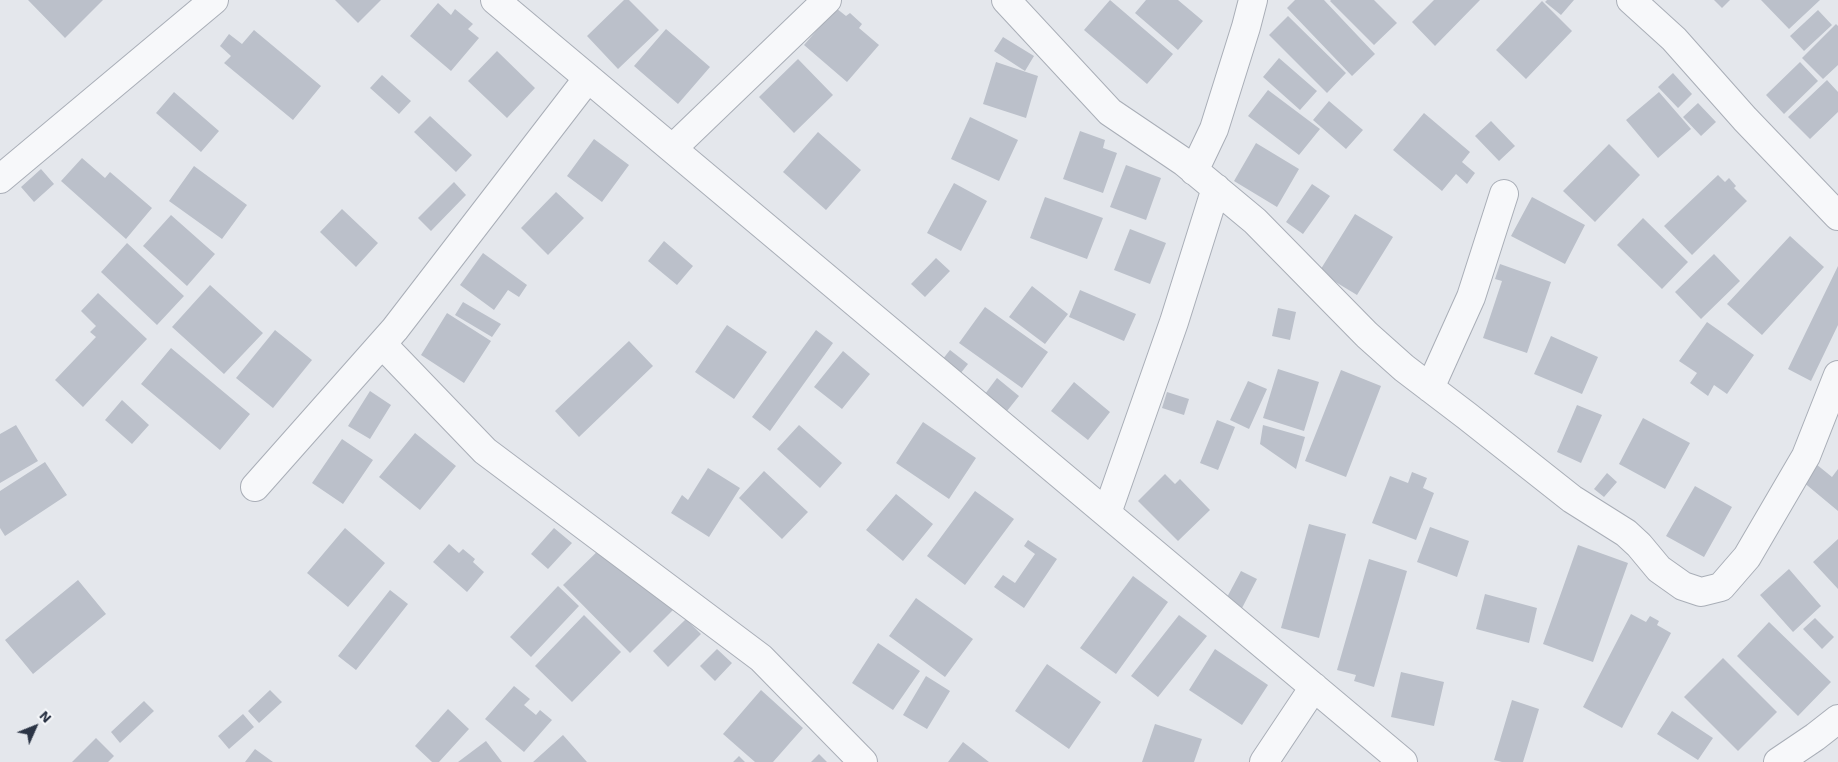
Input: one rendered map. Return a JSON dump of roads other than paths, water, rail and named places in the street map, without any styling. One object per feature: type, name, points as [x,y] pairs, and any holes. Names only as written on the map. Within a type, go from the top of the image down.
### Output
[{"type":"street","points":[[0,179],[214,0]]},
{"type":"street","points":[[495,0],[1403,762]]},
{"type":"street","points":[[673,148],[826,0]]},
{"type":"street","points":[[1006,0],[1110,112],[1194,171],[1255,221],[1367,335],[1404,368],[1572,499],[1626,533],[1659,569],[1683,586],[1701,592],[1721,587],[1747,557],[1806,456],[1838,375]]},
{"type":"street","points":[[1194,171],[1214,129],[1253,0]]},
{"type":"street","points":[[1630,0],[1674,39],[1745,118],[1838,216]]},
{"type":"street","points":[[255,487],[382,344],[588,78]]},
{"type":"street","points":[[1106,513],[1174,322],[1216,188]]},
{"type":"street","points":[[1430,388],[1471,297],[1504,194]]},
{"type":"street","points":[[382,344],[485,451],[762,658],[863,762]]},
{"type":"street","points":[[1264,762],[1314,687]]},
{"type":"street","points":[[1778,762],[1838,719]]}]
